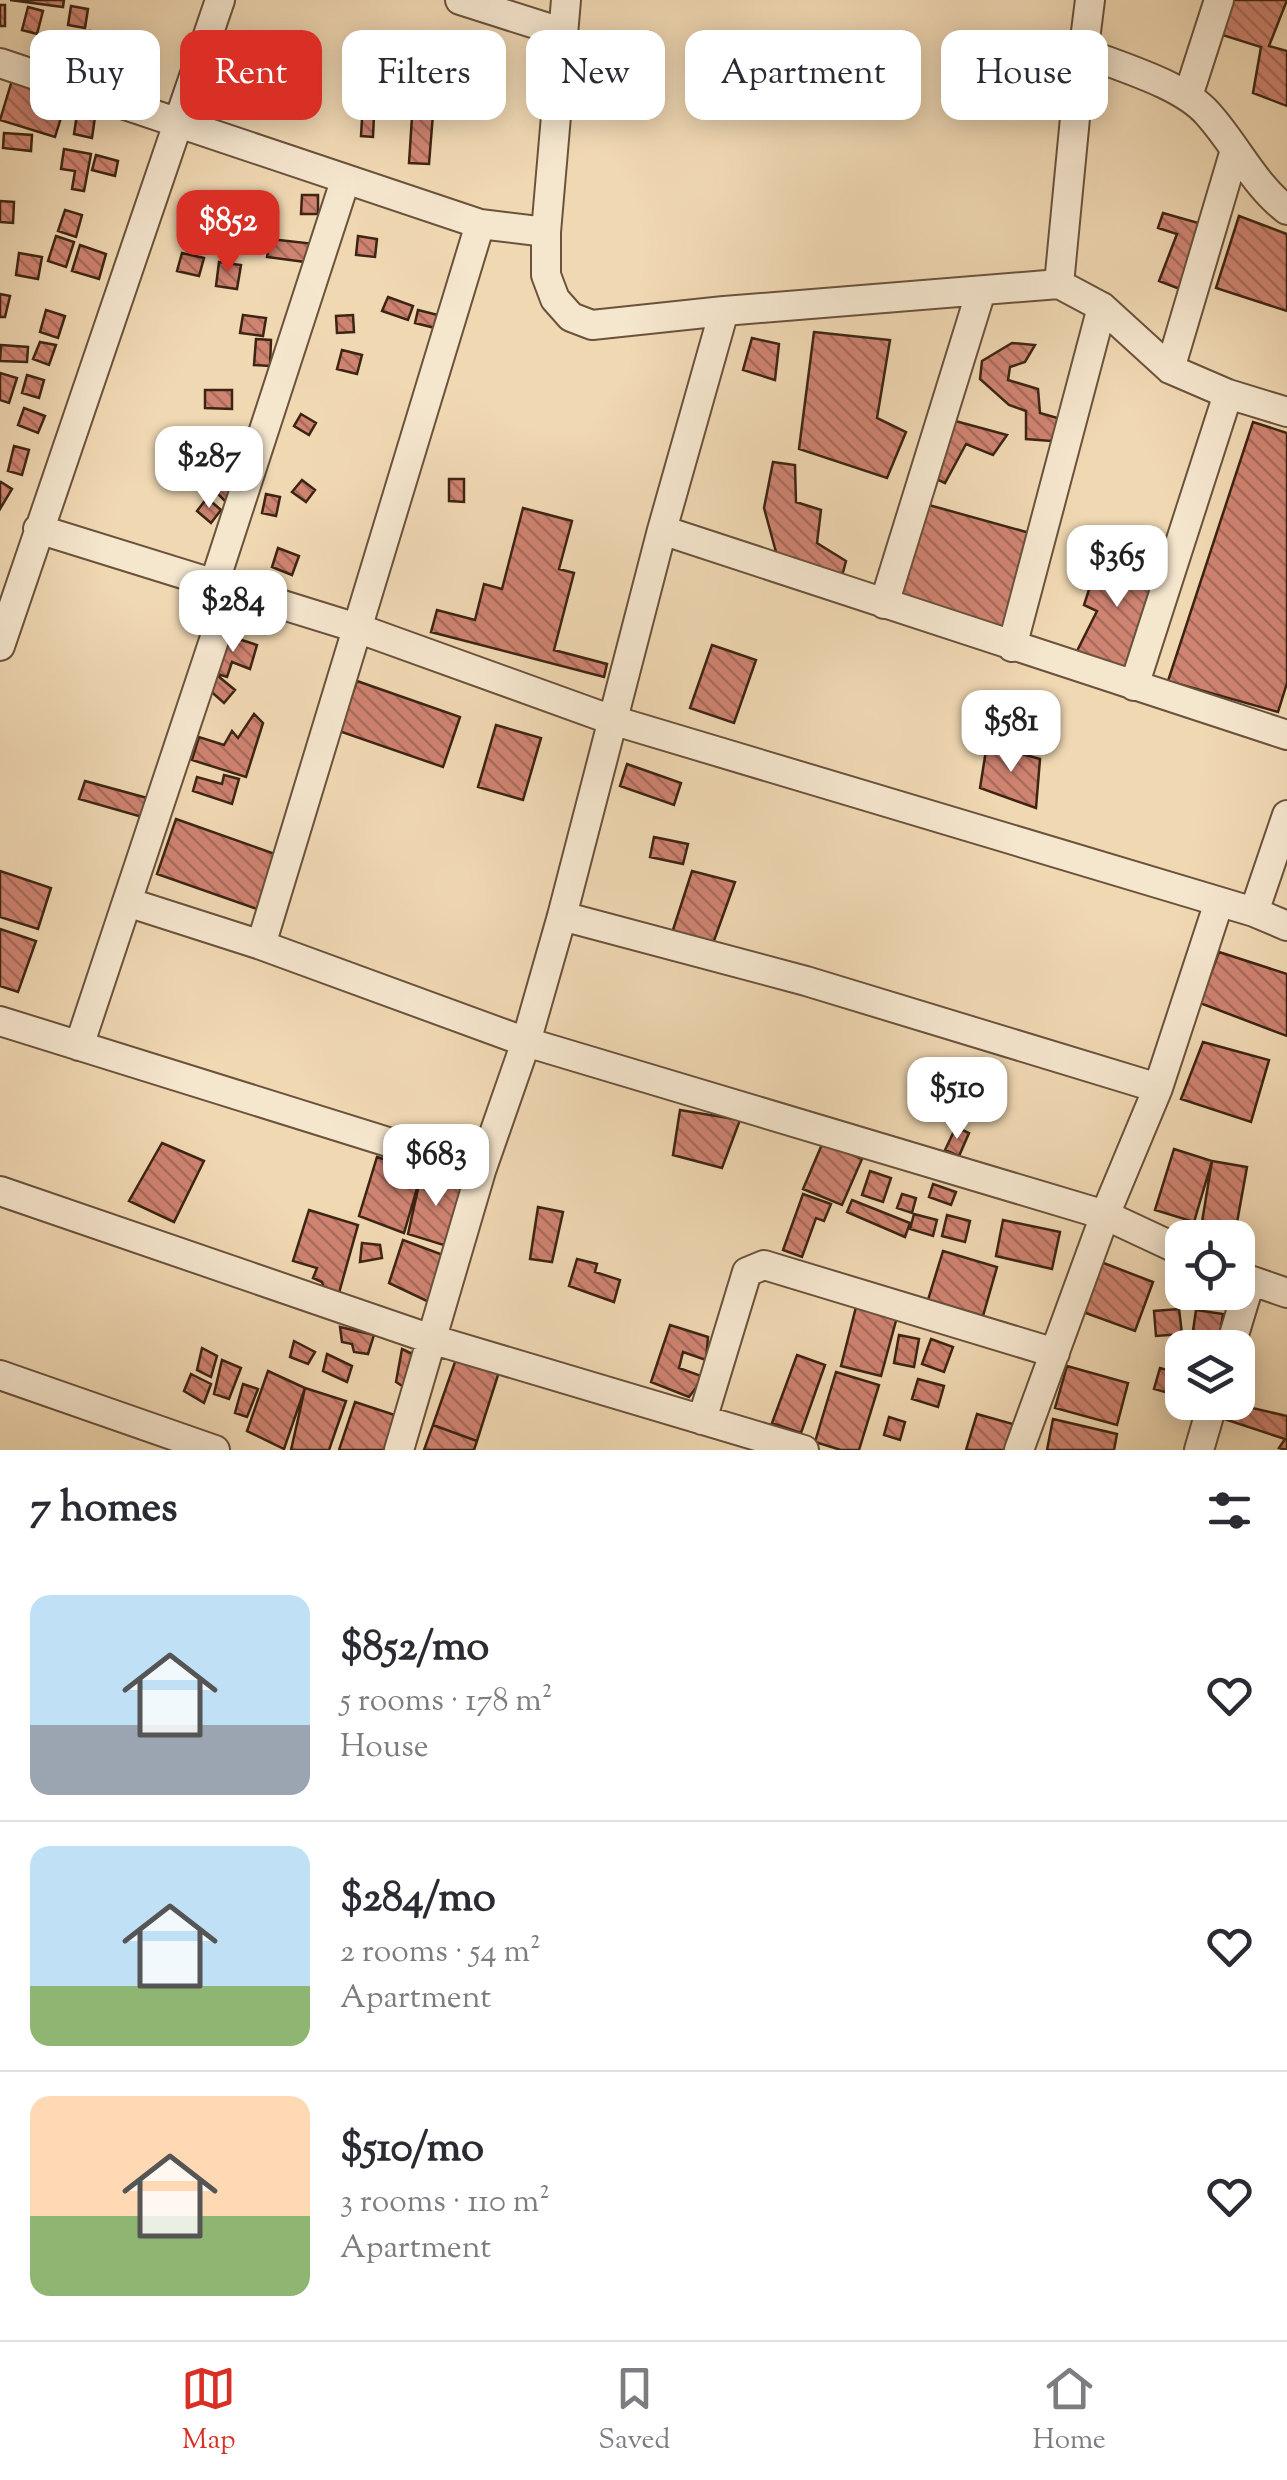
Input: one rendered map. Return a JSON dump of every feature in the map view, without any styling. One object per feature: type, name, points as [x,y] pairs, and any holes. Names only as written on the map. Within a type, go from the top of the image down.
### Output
[{"type":"street","points":[[0,646],[220,0]]},
{"type":"street","points":[[460,0],[555,30]]},
{"type":"street","points":[[561,30],[566,0]]},
{"type":"street","points":[[1086,30],[1090,0]]},
{"type":"street","points":[[1188,96],[1219,0]]},
{"type":"street","points":[[1108,62],[1188,96],[1207,112],[1270,198],[1287,210]]},
{"type":"street","points":[[1,67],[480,224],[546,232]]},
{"type":"street","points":[[554,120],[546,275],[554,299],[570,316],[592,325],[1060,284],[1102,308],[1170,369],[1228,394],[1287,412]]},
{"type":"street","points":[[1060,284],[1076,120]]},
{"type":"street","points":[[1170,369],[1235,150]]},
{"type":"street","points":[[79,1046],[127,902],[345,180]]},
{"type":"street","points":[[261,945],[480,224]]},
{"type":"street","points":[[884,604],[980,291]]},
{"type":"street","points":[[1012,647],[1102,308]]},
{"type":"street","points":[[398,1450],[481,1171],[526,1042],[724,311]]},
{"type":"street","points":[[1134,686],[1228,394]]},
{"type":"street","points":[[38,529],[357,628],[612,720],[1254,912],[1287,926]]},
{"type":"street","points":[[662,530],[1287,735]]},
{"type":"street","points":[[1254,912],[1287,815]]},
{"type":"street","points":[[127,902],[261,945],[526,1042],[1105,1215],[1165,1243]]},
{"type":"street","points":[[1019,1450],[1105,1215],[1158,1088],[1219,902]]},
{"type":"street","points":[[562,916],[806,981],[1158,1088]]},
{"type":"street","points":[[0,1021],[481,1171]]},
{"type":"street","points":[[0,1191],[431,1339],[804,1450]]},
{"type":"street","points":[[702,1420],[747,1272],[764,1265],[1055,1353]]},
{"type":"street","points":[[1255,1281],[1285,1285]]},
{"type":"street","points":[[0,1375],[215,1450]]},
{"type":"street","points":[[1199,1450],[1208,1420]]},
{"type":"building","points":[[10,0],[64,0],[63,7]]},
{"type":"building","points":[[1222,0],[1287,0],[1269,46],[1287,51],[1287,106],[1253,93],[1261,47],[1216,33]]},
{"type":"building","points":[[0,5],[5,5],[5,26],[0,26]]},
{"type":"building","points":[[71,6],[88,9],[85,28],[68,25]]},
{"type":"building","points":[[28,7],[43,11],[38,30],[22,30]]},
{"type":"building","points":[[13,77],[30,83],[30,120],[60,120],[55,137],[0,120]]},
{"type":"building","points":[[76,120],[95,120],[92,138],[74,134]]},
{"type":"building","points":[[362,120],[374,120],[373,137],[361,136]]},
{"type":"building","points":[[412,120],[433,120],[429,164],[409,163]]},
{"type":"building","points":[[4,133],[32,135],[31,151],[3,148]]},
{"type":"building","points":[[64,149],[91,154],[84,191],[72,189],[75,171],[61,169]]},
{"type":"building","points":[[96,155],[118,161],[115,176],[92,170]]},
{"type":"building","points":[[302,195],[318,195],[318,214],[301,214]]},
{"type":"building","points":[[0,201],[14,202],[13,223],[0,222]]},
{"type":"building","points":[[243,203],[265,204],[264,218],[242,217]]},
{"type":"building","points":[[65,210],[82,215],[76,237],[58,231]]},
{"type":"building","points":[[200,212],[218,222],[203,249],[185,239]]},
{"type":"building","points":[[1163,213],[1202,224],[1180,289],[1159,281],[1177,234],[1158,228]]},
{"type":"building","points":[[1239,216],[1287,234],[1287,311],[1216,288]]},
{"type":"building","points":[[56,236],[74,242],[66,267],[48,261]]},
{"type":"building","points":[[358,236],[377,239],[375,257],[356,255]]},
{"type":"building","points":[[270,239],[315,244],[313,263],[267,257]]},
{"type":"building","points":[[80,245],[106,254],[99,279],[72,271]]},
{"type":"building","points":[[19,253],[42,257],[38,279],[16,275]]},
{"type":"building","points":[[182,253],[204,258],[199,276],[177,271]]},
{"type":"building","points":[[219,262],[241,265],[237,289],[216,286]]},
{"type":"building","points":[[0,294],[10,296],[5,317],[0,317]]},
{"type":"building","points":[[388,297],[413,306],[408,320],[382,311]]},
{"type":"building","points":[[46,310],[65,316],[58,338],[40,332]]},
{"type":"building","points":[[418,310],[446,317],[439,329],[415,323]]},
{"type":"building","points":[[243,315],[266,318],[263,336],[240,333]]},
{"type":"building","points":[[353,315],[354,332],[337,333],[336,316]]},
{"type":"building","points":[[814,332],[890,340],[877,418],[906,432],[887,478],[799,449]]},
{"type":"building","points":[[752,338],[779,344],[775,380],[743,370]]},
{"type":"building","points":[[256,339],[271,340],[270,366],[254,365]]},
{"type":"building","points":[[40,342],[56,345],[49,365],[33,359]]},
{"type":"building","points":[[1012,343],[1035,345],[1025,362],[1010,367],[1008,380],[1038,389],[1040,413],[1061,419],[1051,441],[1026,439],[1026,411],[1009,405],[980,379],[982,361]]},
{"type":"building","points":[[1,345],[28,347],[27,362],[0,361]]},
{"type":"building","points":[[342,350],[362,355],[357,374],[337,369]]},
{"type":"building","points":[[0,373],[17,378],[9,403],[0,400]]},
{"type":"building","points":[[27,375],[44,380],[39,398],[22,393]]},
{"type":"building","points":[[205,390],[232,390],[232,409],[205,408]]},
{"type":"building","points":[[24,408],[45,416],[38,433],[18,425]]},
{"type":"building","points":[[301,414],[316,423],[309,435],[294,426]]},
{"type":"building","points":[[948,419],[1007,435],[993,455],[966,444],[945,483],[928,475]]},
{"type":"building","points":[[1253,422],[1287,433],[1287,683],[1278,712],[1168,681]]},
{"type":"building","points":[[178,440],[192,457],[175,470],[161,453]]},
{"type":"building","points":[[14,446],[29,450],[22,475],[8,471]]},
{"type":"building","points":[[773,462],[795,465],[796,502],[821,510],[817,543],[846,561],[842,576],[800,565],[776,552],[764,508]]},
{"type":"building","points":[[449,479],[464,479],[464,502],[449,501]]},
{"type":"building","points":[[302,480],[315,490],[306,502],[292,492]]},
{"type":"building","points":[[228,482],[238,493],[227,503],[217,493]]},
{"type":"building","points":[[0,484],[12,489],[0,509]]},
{"type":"building","points":[[266,494],[280,497],[276,516],[262,513]]},
{"type":"building","points":[[207,498],[221,510],[211,523],[197,511]]},
{"type":"building","points":[[918,502],[1030,533],[1004,628],[900,597]]},
{"type":"building","points":[[523,508],[572,521],[559,569],[574,573],[554,650],[607,664],[604,677],[431,632],[437,610],[475,620],[484,584],[502,589]]},
{"type":"building","points":[[278,548],[299,556],[292,575],[272,567]]},
{"type":"building","points":[[1117,549],[1141,553],[1136,570],[1160,580],[1126,671],[1075,655],[1097,611],[1084,605],[1097,565],[1109,564]]},
{"type":"building","points":[[223,634],[257,645],[250,669],[232,662],[227,677],[211,672]]},
{"type":"building","points":[[712,645],[756,660],[734,723],[690,708]]},
{"type":"building","points":[[218,676],[235,690],[224,703],[207,688]]},
{"type":"building","points":[[357,681],[460,717],[443,767],[339,731]]},
{"type":"building","points":[[254,714],[263,723],[246,777],[192,760],[199,737],[224,745],[232,731],[238,738]]},
{"type":"building","points":[[496,725],[541,738],[523,800],[478,787]]},
{"type":"building","points":[[987,744],[1040,759],[1036,808],[980,788]]},
{"type":"building","points":[[627,764],[681,783],[674,805],[620,786]]},
{"type":"building","points":[[224,775],[239,779],[232,804],[193,791],[197,777],[222,784]]},
{"type":"building","points":[[85,781],[147,798],[142,817],[79,799]]},
{"type":"building","points":[[176,819],[275,854],[257,909],[157,874]]},
{"type":"building","points":[[654,837],[688,844],[683,864],[650,857]]},
{"type":"building","points":[[0,871],[51,888],[38,929],[0,917]]},
{"type":"building","points":[[692,871],[735,882],[711,949],[671,936]]},
{"type":"building","points":[[0,929],[36,941],[18,992],[0,986]]},
{"type":"building","points":[[1219,952],[1287,974],[1287,1036],[1200,1003]]},
{"type":"building","points":[[1203,1042],[1269,1060],[1251,1122],[1181,1099]]},
{"type":"building","points":[[680,1110],[740,1120],[722,1168],[673,1155]]},
{"type":"building","points":[[956,1127],[969,1133],[959,1156],[945,1150]]},
{"type":"building","points":[[823,1142],[862,1159],[842,1205],[803,1189]]},
{"type":"building","points":[[162,1143],[204,1161],[174,1222],[129,1201]]},
{"type":"building","points":[[1174,1149],[1212,1161],[1195,1220],[1155,1210]]},
{"type":"building","points":[[377,1157],[422,1171],[404,1233],[359,1216]]},
{"type":"building","points":[[1212,1161],[1247,1167],[1237,1220],[1202,1220]]},
{"type":"building","points":[[422,1171],[466,1186],[450,1247],[408,1234]]},
{"type":"building","points":[[870,1171],[891,1178],[883,1202],[862,1195]]},
{"type":"building","points":[[933,1184],[956,1192],[951,1205],[929,1197]]},
{"type":"building","points":[[803,1194],[831,1204],[824,1221],[816,1218],[802,1257],[783,1250]]},
{"type":"building","points":[[902,1194],[916,1198],[912,1213],[897,1208]]},
{"type":"building","points":[[852,1200],[910,1223],[905,1237],[847,1212]]},
{"type":"building","points":[[538,1207],[563,1212],[552,1262],[530,1259]]},
{"type":"building","points":[[309,1210],[358,1225],[339,1293],[324,1289],[322,1282],[313,1278],[317,1268],[293,1261]]},
{"type":"building","points":[[914,1214],[937,1220],[933,1236],[910,1229]]},
{"type":"building","points":[[947,1215],[970,1221],[965,1242],[942,1236]]},
{"type":"building","points":[[1003,1220],[1060,1232],[1052,1269],[996,1256]]},
{"type":"building","points":[[403,1240],[443,1255],[429,1302],[389,1283]]},
{"type":"building","points":[[362,1243],[380,1245],[382,1258],[360,1262]]},
{"type":"building","points":[[943,1251],[997,1267],[983,1316],[928,1300]]},
{"type":"building","points":[[577,1259],[597,1264],[595,1272],[620,1280],[614,1302],[569,1286]]},
{"type":"building","points":[[1101,1262],[1153,1282],[1135,1331],[1083,1312]]},
{"type":"building","points":[[856,1307],[897,1317],[881,1376],[841,1366]]},
{"type":"building","points":[[1179,1310],[1182,1330],[1165,1330],[1165,1335],[1156,1336],[1154,1311]]},
{"type":"building","points":[[1196,1310],[1223,1314],[1221,1330],[1193,1330]]},
{"type":"building","points":[[670,1325],[708,1337],[706,1360],[683,1352],[679,1368],[704,1377],[689,1397],[651,1382]]},
{"type":"building","points":[[340,1327],[374,1335],[368,1354],[354,1352],[352,1344],[342,1342]]},
{"type":"building","points":[[899,1335],[919,1339],[914,1367],[894,1363]]},
{"type":"building","points":[[931,1339],[953,1347],[944,1372],[922,1364]]},
{"type":"building","points":[[294,1341],[315,1352],[308,1364],[290,1357]]},
{"type":"building","points":[[202,1348],[217,1356],[211,1377],[197,1370]]},
{"type":"building","points":[[402,1349],[419,1357],[410,1391],[396,1382]]},
{"type":"building","points":[[327,1354],[352,1366],[347,1382],[323,1371]]},
{"type":"building","points":[[797,1355],[825,1365],[801,1433],[772,1423]]},
{"type":"building","points":[[456,1359],[499,1372],[477,1441],[433,1425]]},
{"type":"building","points":[[222,1360],[241,1368],[229,1399],[214,1394]]},
{"type":"building","points":[[1067,1366],[1128,1383],[1117,1425],[1055,1408]]},
{"type":"building","points":[[1160,1368],[1165,1369],[1165,1392],[1154,1389]]},
{"type":"building","points":[[268,1371],[305,1388],[284,1449],[247,1431]]},
{"type":"building","points":[[836,1372],[879,1385],[859,1450],[841,1450],[815,1442]]},
{"type":"building","points":[[191,1374],[211,1384],[204,1403],[184,1391]]},
{"type":"building","points":[[918,1379],[944,1386],[938,1407],[912,1399]]},
{"type":"building","points":[[243,1384],[258,1389],[247,1417],[235,1413]]},
{"type":"building","points":[[305,1388],[346,1401],[329,1450],[291,1450]]},
{"type":"building","points":[[355,1402],[401,1417],[390,1450],[339,1450]]},
{"type":"building","points":[[1255,1409],[1287,1416],[1287,1450],[1279,1448],[1285,1439],[1227,1420],[1255,1420]]},
{"type":"building","points":[[977,1414],[1020,1426],[1013,1450],[966,1450]]},
{"type":"building","points":[[889,1417],[905,1422],[900,1440],[884,1435]]},
{"type":"building","points":[[1053,1419],[1117,1434],[1114,1450],[1047,1450]]},
{"type":"building","points":[[433,1425],[477,1441],[474,1450],[424,1450]]}]
